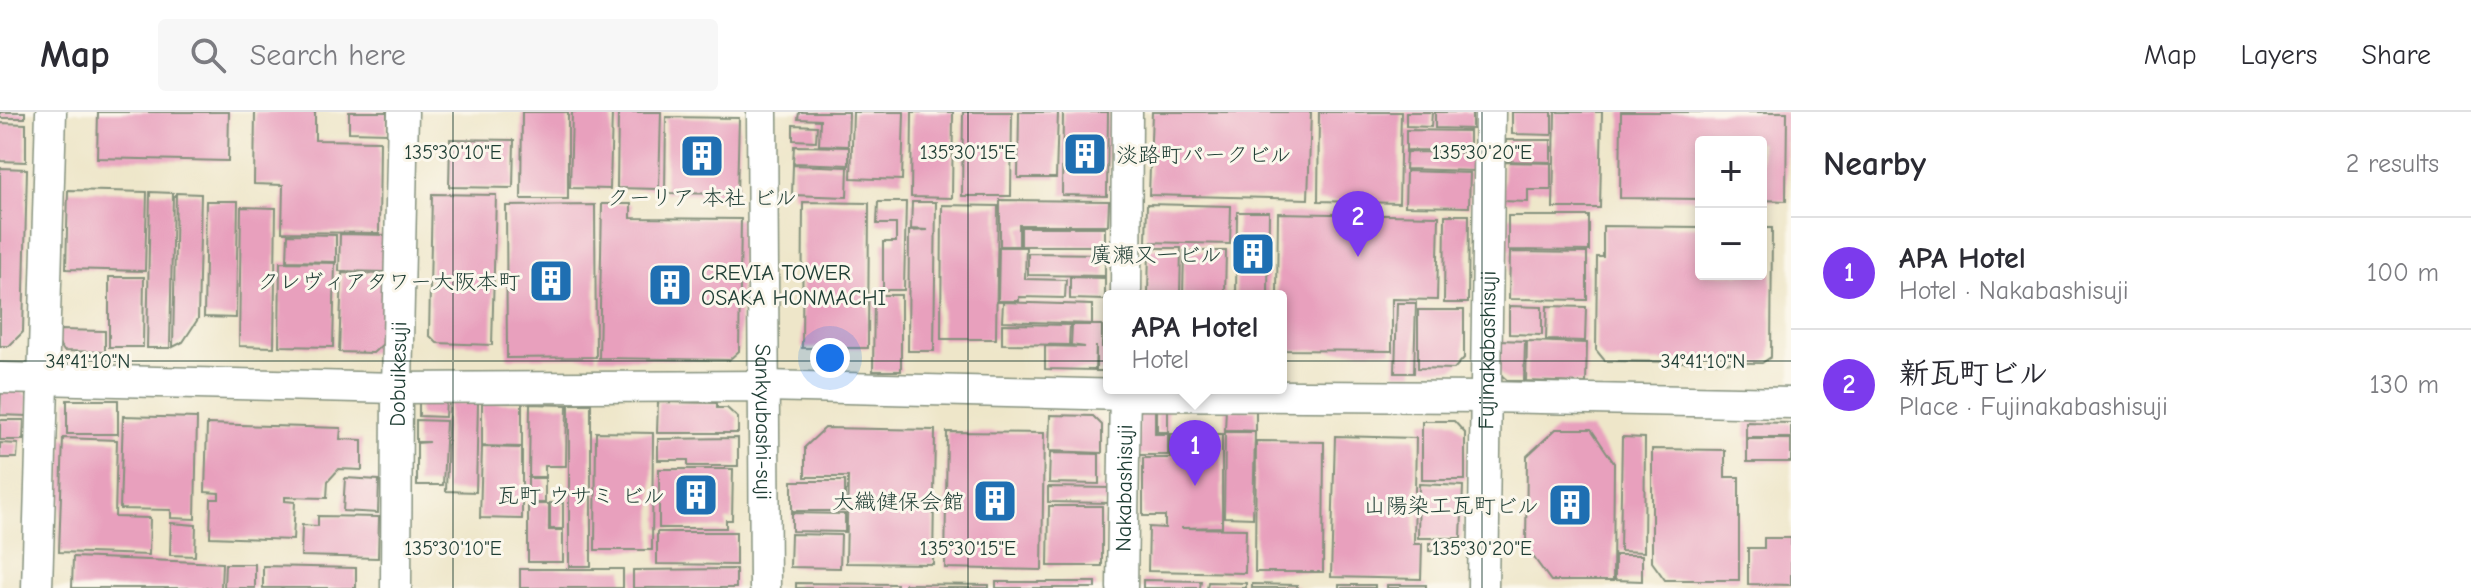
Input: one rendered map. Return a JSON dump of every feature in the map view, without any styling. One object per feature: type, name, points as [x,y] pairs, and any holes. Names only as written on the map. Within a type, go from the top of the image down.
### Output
[{"type":"street","points":[[37,588],[51,112]]},
{"type":"street","name":"Dobuikesuji","points":[[396,588],[403,112]]},
{"type":"street","name":"Sankyubashi-suji","points":[[762,112],[765,588]]},
{"type":"street","points":[[1126,290],[1127,112]]},
{"type":"street","name":"Fujinakabashisuji","points":[[1483,588],[1490,112]]},
{"type":"street","points":[[0,378],[397,388],[765,386],[1103,392]]},
{"type":"street","name":"Nakabashisuji","points":[[1122,588],[1125,394]]},
{"type":"street","points":[[1269,394],[1791,403]]},
{"type":"building","points":[[0,112],[25,112],[25,118],[0,118]]},
{"type":"building","points":[[98,112],[229,112],[228,161],[97,158]]},
{"type":"building","points":[[255,112],[315,112],[315,140],[380,141],[379,233],[282,232],[283,185],[254,184]]},
{"type":"building","points":[[349,112],[387,112],[387,133],[349,132]]},
{"type":"building","points":[[522,112],[568,112],[568,199],[521,199]]},
{"type":"building","points":[[572,112],[612,112],[610,189],[570,188]]},
{"type":"building","points":[[618,112],[661,112],[659,189],[617,188]]},
{"type":"building","points":[[799,112],[849,112],[848,146],[819,145],[820,120],[798,119]]},
{"type":"building","points":[[853,112],[904,112],[902,180],[851,178]]},
{"type":"building","points":[[912,112],[953,112],[952,198],[911,197]]},
{"type":"building","points":[[963,112],[1012,112],[1011,196],[962,196]]},
{"type":"building","points":[[1019,112],[1058,112],[1056,178],[1018,178]]},
{"type":"building","name":"淡路町パークビル","points":[[1063,112],[1108,112],[1107,196],[1062,195]]},
{"type":"building","points":[[1152,112],[1311,112],[1308,199],[1149,195]]},
{"type":"building","points":[[1319,112],[1401,112],[1399,203],[1318,201]]},
{"type":"building","points":[[1406,112],[1432,112],[1431,127],[1406,126]]},
{"type":"building","points":[[1435,112],[1472,112],[1472,129],[1435,128]]},
{"type":"building","points":[[1512,112],[1552,112],[1552,135],[1512,134]]},
{"type":"building","points":[[1555,112],[1602,112],[1600,208],[1553,208]]},
{"type":"building","points":[[1621,112],[1787,112],[1786,201],[1767,200],[1767,136],[1695,136],[1695,199],[1620,198]]},
{"type":"building","name":"クーリア 本社 ビル","points":[[666,117],[739,118],[737,194],[665,193]]},
{"type":"building","points":[[0,123],[26,124],[26,162],[0,161]]},
{"type":"building","points":[[793,125],[817,126],[816,141],[793,140]]},
{"type":"building","points":[[1406,130],[1469,131],[1469,151],[1406,150]]},
{"type":"building","points":[[450,139],[514,140],[513,188],[449,187]]},
{"type":"building","points":[[1506,140],[1551,140],[1551,162],[1505,161]]},
{"type":"building","points":[[794,146],[849,147],[849,165],[793,163]]},
{"type":"building","points":[[1406,152],[1476,153],[1476,171],[1405,169]]},
{"type":"building","points":[[1504,162],[1551,163],[1551,190],[1528,190],[1528,202],[1502,201]]},
{"type":"building","points":[[793,165],[848,167],[847,197],[792,195]]},
{"type":"building","points":[[0,168],[27,169],[23,332],[9,346],[0,346]]},
{"type":"building","points":[[1406,171],[1470,173],[1469,207],[1405,206]]},
{"type":"building","points":[[68,190],[147,192],[145,271],[66,269]]},
{"type":"building","points":[[150,192],[173,193],[170,348],[147,348]]},
{"type":"building","points":[[176,193],[201,194],[198,319],[183,342],[173,347]]},
{"type":"building","points":[[432,194],[496,195],[492,345],[437,343],[429,335]]},
{"type":"building","points":[[1000,200],[1109,201],[1108,225],[1019,225],[1019,246],[1000,246]]},
{"type":"building","points":[[206,201],[238,201],[236,318],[204,317]]},
{"type":"building","points":[[803,202],[869,203],[868,348],[802,348]]},
{"type":"building","points":[[878,202],[906,202],[904,290],[883,290],[883,242],[896,242],[896,224],[877,224]]},
{"type":"building","points":[[912,202],[936,202],[934,351],[908,351],[909,231],[928,230],[911,229]]},
{"type":"building","name":"CREVIA TOWER OSAKA HONMACHI","points":[[602,204],[631,204],[631,218],[741,219],[739,351],[729,360],[599,358]]},
{"type":"building","points":[[1147,204],[1231,206],[1230,244],[1146,242]]},
{"type":"building","name":"クレヴィアタワー大阪本町","points":[[595,205],[596,357],[507,358],[506,206]]},
{"type":"building","points":[[942,205],[998,206],[996,339],[941,339]]},
{"type":"building","points":[[241,207],[276,208],[274,347],[239,346]]},
{"type":"building","name":"廣瀬又一ビル","points":[[1237,212],[1269,212],[1268,290],[1236,290]]},
{"type":"building","points":[[1278,213],[1439,216],[1437,300],[1392,299],[1392,351],[1287,350],[1287,290],[1277,290]]},
{"type":"building","points":[[1445,215],[1469,215],[1468,303],[1444,303]]},
{"type":"building","points":[[1508,216],[1589,216],[1589,251],[1508,250]]},
{"type":"building","points":[[1603,226],[1695,227],[1695,280],[1767,280],[1767,228],[1772,228],[1771,357],[1762,363],[1605,361],[1596,350],[1597,257],[1603,257]]},
{"type":"building","points":[[1021,227],[1105,227],[1105,246],[1021,246]]},
{"type":"building","points":[[288,234],[336,235],[336,262],[287,261]]},
{"type":"building","points":[[340,234],[387,235],[386,272],[339,271]]},
{"type":"building","points":[[999,247],[1026,247],[1025,279],[1066,280],[1065,298],[1019,297],[1019,301],[998,301]]},
{"type":"building","points":[[1149,248],[1181,248],[1180,290],[1148,290]]},
{"type":"building","points":[[1184,251],[1226,251],[1225,290],[1183,290]]},
{"type":"building","points":[[1510,252],[1587,253],[1587,300],[1509,299]]},
{"type":"building","points":[[1028,253],[1105,254],[1105,276],[1028,275]]},
{"type":"building","points":[[280,262],[335,263],[333,347],[279,346]]},
{"type":"building","points":[[342,273],[386,274],[385,342],[373,353],[339,352]]},
{"type":"building","points":[[109,277],[144,277],[143,347],[109,347]]},
{"type":"building","points":[[1070,277],[1105,278],[1103,300],[1070,299]]},
{"type":"building","points":[[874,295],[901,295],[901,371],[873,371]]},
{"type":"building","points":[[1003,302],[1092,305],[1092,324],[1002,321]]},
{"type":"building","points":[[1397,303],[1416,303],[1414,373],[1395,373]]},
{"type":"building","points":[[1509,306],[1542,307],[1542,335],[1509,334]]},
{"type":"building","points":[[1547,306],[1586,307],[1585,341],[1546,340]]},
{"type":"building","points":[[1418,310],[1464,310],[1464,358],[1454,369],[1418,368]]},
{"type":"building","points":[[1002,324],[1070,325],[1069,345],[1002,344]]},
{"type":"building","points":[[1072,325],[1102,325],[1103,371],[1096,371],[1096,346],[1095,370],[1045,369],[1045,346],[1085,347],[1071,345]]},
{"type":"building","points":[[59,330],[105,331],[105,352],[64,351],[59,344]]},
{"type":"building","points":[[1500,340],[1525,341],[1524,381],[1508,381],[1499,373]]},
{"type":"building","points":[[1527,341],[1587,343],[1586,383],[1526,381]]},
{"type":"building","points":[[1,388],[19,388],[28,397],[28,416],[0,415]]},
{"type":"building","points":[[419,399],[446,400],[445,417],[419,416]]},
{"type":"building","points":[[67,400],[118,400],[118,434],[67,434]]},
{"type":"building","points":[[658,402],[717,403],[717,408],[727,408],[738,418],[738,433],[657,433]]},
{"type":"building","points":[[449,403],[478,403],[476,492],[446,491]]},
{"type":"building","points":[[482,403],[522,403],[522,447],[482,446]]},
{"type":"building","points":[[530,404],[567,405],[566,466],[545,466],[545,477],[529,477]]},
{"type":"building","points":[[569,404],[591,404],[591,566],[569,566]]},
{"type":"building","points":[[1142,408],[1155,408],[1155,434],[1168,434],[1168,455],[1138,455],[1139,413]]},
{"type":"building","points":[[1157,408],[1168,408],[1168,432],[1157,432]]},
{"type":"building","points":[[1226,409],[1256,410],[1256,431],[1225,430]]},
{"type":"building","points":[[1050,415],[1093,416],[1102,425],[1102,453],[1049,451]]},
{"type":"building","points":[[123,416],[197,418],[195,519],[171,518],[171,510],[120,509]]},
{"type":"building","points":[[0,420],[24,420],[23,440],[0,440]]},
{"type":"building","points":[[416,420],[446,421],[443,485],[417,485],[417,443],[429,442],[416,442]]},
{"type":"building","points":[[1422,421],[1454,421],[1465,433],[1465,480],[1422,480]]},
{"type":"building","points":[[1746,422],[1791,423],[1791,438],[1746,438]]},
{"type":"building","points":[[207,424],[341,428],[340,439],[362,440],[362,470],[339,469],[328,481],[327,498],[285,497],[285,501],[295,502],[293,540],[210,537],[211,499],[219,499],[219,493],[205,492]]},
{"type":"building","points":[[825,428],[935,430],[933,564],[846,563],[848,477],[805,477],[805,447]]},
{"type":"building","name":"山陽染工瓦町ビル","points":[[1556,429],[1591,429],[1614,463],[1613,581],[1551,581],[1526,547],[1527,456]]},
{"type":"building","points":[[596,432],[653,433],[652,550],[595,550]]},
{"type":"building","name":"大織健保会館","points":[[947,432],[1044,433],[1042,570],[945,568]]},
{"type":"building","points":[[1225,432],[1255,432],[1253,518],[1224,517]]},
{"type":"building","points":[[1170,434],[1222,434],[1222,527],[1181,528],[1246,529],[1245,573],[1148,571],[1149,527],[1165,528],[1165,516],[1143,516],[1143,458],[1170,458]]},
{"type":"building","points":[[1335,436],[1416,438],[1414,544],[1422,544],[1421,579],[1331,577]]},
{"type":"building","points":[[1622,437],[1645,438],[1644,552],[1620,551]]},
{"type":"building","points":[[63,438],[117,440],[115,517],[150,518],[149,555],[59,552]]},
{"type":"building","points":[[738,438],[738,466],[688,466],[688,460],[658,460],[658,439]]},
{"type":"building","points":[[1747,439],[1791,439],[1791,462],[1747,462]]},
{"type":"building","points":[[1256,441],[1324,442],[1323,572],[1255,572]]},
{"type":"building","points":[[0,443],[18,444],[17,458],[0,458]]},
{"type":"building","points":[[482,447],[522,448],[522,519],[480,518]]},
{"type":"building","points":[[1652,449],[1725,450],[1725,477],[1739,477],[1739,580],[1665,580],[1652,562]]},
{"type":"building","points":[[1050,453],[1099,454],[1099,484],[1049,483]]},
{"type":"building","name":"瓦町 ウサミ ビル","points":[[659,469],[733,469],[732,520],[726,520],[726,528],[659,528]]},
{"type":"building","points":[[345,478],[379,480],[378,513],[343,511]]},
{"type":"building","points":[[528,478],[545,478],[545,503],[528,503]]},
{"type":"building","points":[[792,481],[845,481],[845,511],[792,511]]},
{"type":"building","points":[[1419,484],[1463,486],[1461,538],[1418,538]]},
{"type":"building","points":[[1048,487],[1111,488],[1111,503],[1048,502]]},
{"type":"building","points":[[550,503],[563,503],[563,529],[550,529]]},
{"type":"building","points":[[528,504],[549,504],[549,530],[563,530],[563,562],[528,562]]},
{"type":"building","points":[[1049,506],[1102,506],[1102,566],[1048,566]]},
{"type":"building","points":[[792,513],[845,514],[845,532],[792,531]]},
{"type":"building","points":[[318,516],[379,517],[378,558],[301,556],[302,525],[318,526]]},
{"type":"building","points":[[171,523],[196,525],[195,556],[170,555]]},
{"type":"building","points":[[657,532],[736,532],[736,565],[657,564]]},
{"type":"building","points":[[791,534],[841,535],[840,568],[790,567]]},
{"type":"building","points":[[1764,538],[1791,538],[1791,585],[1748,584],[1748,548],[1764,548]]},
{"type":"building","points":[[1429,543],[1449,543],[1449,552],[1429,551]]},
{"type":"building","points":[[1615,555],[1642,555],[1642,581],[1615,580]]},
{"type":"building","points":[[73,557],[222,563],[221,588],[72,588]]},
{"type":"building","points":[[225,564],[255,564],[255,588],[224,588]]},
{"type":"building","points":[[263,566],[356,568],[356,588],[263,588]]},
{"type":"building","points":[[520,569],[623,569],[623,588],[520,588]]},
{"type":"building","points":[[736,569],[736,588],[633,588],[633,570]]},
{"type":"building","points":[[1143,580],[1201,581],[1200,588],[1143,588]]},
{"type":"building","points":[[996,582],[1096,582],[1096,588],[996,588]]},
{"type":"building","points":[[1208,582],[1246,583],[1246,588],[1207,588]]},
{"type":"building","points":[[796,583],[897,584],[897,588],[796,588]]},
{"type":"building","points":[[905,584],[989,585],[989,588],[905,588]]},
{"type":"building","points":[[1252,584],[1297,585],[1297,588],[1252,588]]},
{"type":"building","points":[[1339,585],[1375,585],[1375,588],[1339,588]]},
{"type":"building","points":[[1387,585],[1426,585],[1426,588],[1387,588]]},
{"type":"place","name":"淡路町パークビル","points":[[1085,154]]},
{"type":"place","name":"クーリア 本社 ビル","points":[[702,156]]},
{"type":"place","name":"廣瀬又一ビル","points":[[1253,254]]},
{"type":"place","name":"新瓦町ビル","points":[[1358,257]]},
{"type":"place","name":"クレヴィアタワー大阪本町","points":[[551,281]]},
{"type":"place","name":"CREVIA TOWER OSAKA HONMACHI","points":[[670,285]]},
{"type":"place","name":"APA Hotel","points":[[1195,486]]},
{"type":"place","name":"瓦町 ウサミ ビル","points":[[696,495]]},
{"type":"place","name":"大織健保会館","points":[[995,501]]},
{"type":"place","name":"山陽染工瓦町ビル","points":[[1570,505]]}]
